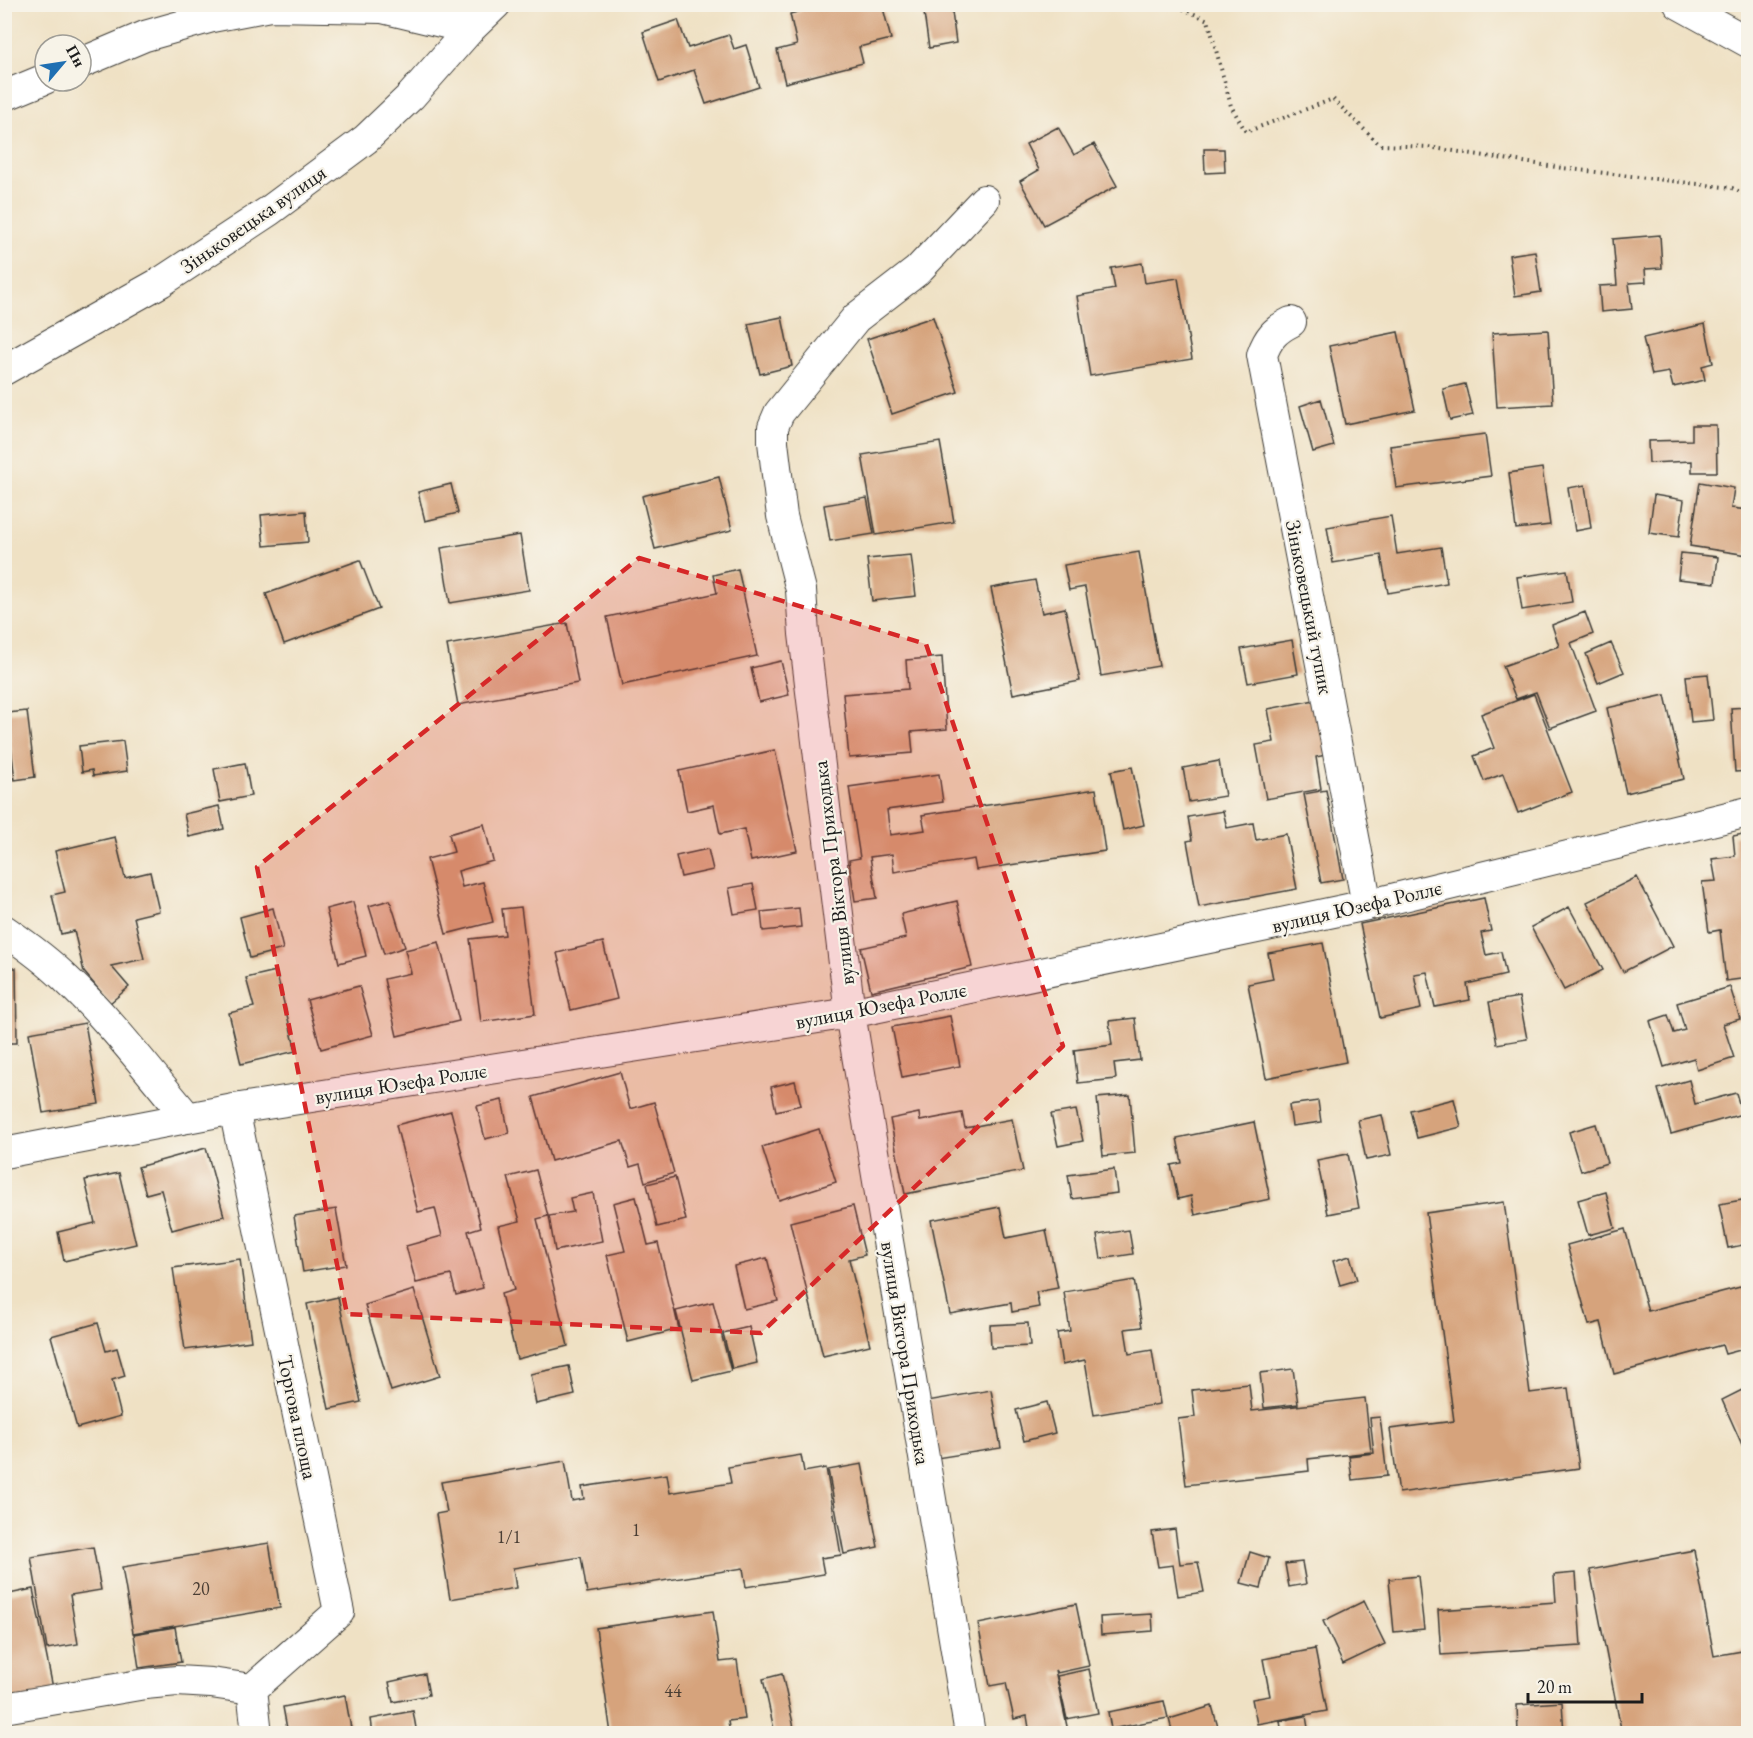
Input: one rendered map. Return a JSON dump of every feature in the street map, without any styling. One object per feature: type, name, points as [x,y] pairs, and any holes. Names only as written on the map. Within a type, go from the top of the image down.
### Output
[{"type":"street","name":"Зіньковецька вулиця","points":[[4,370],[161,282],[278,204],[366,139],[411,96],[470,29],[496,4]]},
{"type":"street","points":[[1680,4],[1749,42]]},
{"type":"street","points":[[93,58],[145,36],[212,17],[270,6],[382,8],[470,29]]},
{"type":"street","points":[[4,96],[33,84]]},
{"type":"street","name":"вулиця Віктора Приходька","points":[[969,1734],[850,1014],[805,646],[801,590],[782,516],[773,426],[779,413],[856,318],[917,271],[984,200]]},
{"type":"street","name":"Зіньковецький тупик","points":[[1291,322],[1271,335],[1262,354],[1367,905]]},
{"type":"street","name":"вулиця Юзефа Роллє","points":[[4,1153],[234,1109],[850,1014],[1367,905],[1749,813]]},
{"type":"street","points":[[4,930],[37,953],[66,978],[103,1016],[188,1118]]},
{"type":"street","name":"Торгова площа","points":[[234,1109],[339,1612],[252,1689]]},
{"type":"street","points":[[4,1708],[145,1684],[211,1683],[252,1689],[257,1734]]},
{"type":"path","points":[[1172,4],[1208,20],[1231,106],[1246,132],[1333,99],[1380,145],[1428,147],[1562,168],[1732,188],[1749,196]]},
{"type":"highlighted area","points":[[639,558],[926,644],[1063,1046],[761,1333],[347,1314],[257,867]]},
{"type":"building","points":[[800,4],[882,4],[891,39],[859,47],[863,63],[785,83],[777,50],[797,45],[790,14],[801,11]]},
{"type":"building","points":[[951,4],[956,43],[929,48],[923,6]]},
{"type":"building","points":[[678,20],[688,48],[729,35],[734,49],[746,45],[759,87],[706,104],[694,70],[659,82],[643,32]]},
{"type":"building","points":[[1058,127],[1074,155],[1094,144],[1117,186],[1044,225],[1020,181],[1039,170],[1026,144]]},
{"type":"building","points":[[1204,149],[1224,149],[1225,172],[1205,173]]},
{"type":"building","points":[[1660,235],[1662,268],[1645,269],[1646,282],[1629,283],[1632,309],[1601,312],[1599,286],[1617,285],[1613,239]]},
{"type":"building","points":[[1535,251],[1541,292],[1515,296],[1509,255]]},
{"type":"building","points":[[1142,263],[1145,283],[1178,278],[1192,359],[1090,376],[1077,296],[1115,289],[1111,268]]},
{"type":"building","points":[[782,317],[792,366],[760,374],[748,324]]},
{"type":"building","points":[[933,317],[958,392],[892,414],[867,339]]},
{"type":"building","points":[[1705,324],[1713,363],[1702,366],[1705,380],[1673,387],[1669,372],[1652,375],[1643,338]]},
{"type":"building","points":[[1548,330],[1553,404],[1497,407],[1492,333]]},
{"type":"building","points":[[1398,332],[1415,410],[1345,424],[1329,346]]},
{"type":"building","points":[[1748,348],[1748,398],[1742,397]]},
{"type":"building","points":[[1465,384],[1473,415],[1450,420],[1443,389]]},
{"type":"building","points":[[1321,399],[1334,446],[1313,452],[1300,406]]},
{"type":"building","points":[[1692,425],[1716,425],[1717,472],[1692,472],[1692,461],[1649,463],[1648,441],[1692,440]]},
{"type":"building","points":[[1485,434],[1491,476],[1396,488],[1390,446]]},
{"type":"building","points":[[940,442],[954,522],[876,535],[862,455]]},
{"type":"building","points":[[1542,468],[1550,525],[1516,529],[1509,473]]},
{"type":"building","points":[[719,477],[732,530],[655,549],[642,496]]},
{"type":"building","points":[[1700,482],[1734,488],[1731,508],[1748,510],[1748,555],[1690,546]]},
{"type":"building","points":[[451,484],[458,513],[425,521],[418,492]]},
{"type":"building","points":[[1585,485],[1591,528],[1575,531],[1568,488]]},
{"type":"building","points":[[1654,495],[1684,500],[1679,537],[1649,533]]},
{"type":"building","points":[[867,498],[874,534],[830,541],[824,505]]},
{"type":"building","points":[[306,511],[308,542],[264,546],[261,515]]},
{"type":"building","points":[[1391,516],[1397,554],[1441,547],[1447,583],[1388,593],[1381,555],[1333,563],[1327,527]]},
{"type":"building","points":[[520,535],[529,590],[450,603],[441,548]]},
{"type":"building","points":[[1139,552],[1159,666],[1101,676],[1085,587],[1069,590],[1064,565]]},
{"type":"building","points":[[1681,553],[1718,557],[1715,583],[1678,579]]},
{"type":"building","points":[[911,555],[916,596],[872,601],[867,559]]},
{"type":"building","points":[[360,560],[379,609],[284,644],[266,594]]},
{"type":"building","points":[[738,569],[757,656],[622,685],[607,617],[717,593],[713,575]]},
{"type":"building","points":[[1567,570],[1572,602],[1522,610],[1517,577]]},
{"type":"building","points":[[1035,580],[1042,613],[1065,608],[1080,681],[1013,694],[991,588]]},
{"type":"building","points":[[1585,612],[1593,634],[1571,643],[1596,711],[1550,728],[1536,692],[1516,699],[1503,666],[1559,646],[1552,625]]},
{"type":"building","points":[[567,623],[578,683],[458,705],[447,645]]},
{"type":"building","points":[[1292,640],[1298,674],[1248,683],[1241,649]]},
{"type":"building","points":[[1611,643],[1624,672],[1598,683],[1586,654]]},
{"type":"building","points":[[942,657],[947,729],[911,732],[913,753],[849,758],[843,694],[908,689],[906,660]]},
{"type":"building","points":[[781,661],[789,695],[759,702],[751,668]]},
{"type":"building","points":[[1708,674],[1713,720],[1691,722],[1686,676]]},
{"type":"building","points":[[1534,694],[1572,792],[1518,813],[1503,774],[1484,781],[1474,756],[1494,748],[1481,714]]},
{"type":"building","points":[[1665,695],[1684,779],[1626,793],[1607,708]]},
{"type":"building","points":[[1320,699],[1331,754],[1316,757],[1321,789],[1266,799],[1256,745],[1274,742],[1268,709]]},
{"type":"building","points":[[1748,707],[1748,771],[1735,772],[1731,708]]},
{"type":"building","points":[[27,711],[35,777],[15,780],[7,713]]},
{"type":"building","points":[[4,720],[6,720],[12,781],[4,782]]},
{"type":"building","points":[[123,741],[127,771],[93,776],[92,770],[82,772],[79,746]]},
{"type":"building","points":[[775,750],[797,851],[751,861],[744,829],[720,834],[714,805],[687,811],[679,771]]},
{"type":"building","points":[[1219,761],[1225,796],[1189,802],[1183,768]]},
{"type":"building","points":[[245,763],[251,796],[220,802],[214,769]]},
{"type":"building","points":[[1132,767],[1144,825],[1123,830],[1111,771]]},
{"type":"building","points":[[939,774],[943,802],[887,810],[890,835],[925,830],[922,815],[1096,789],[1105,851],[976,870],[974,859],[894,872],[892,854],[870,857],[877,898],[855,901],[849,860],[860,858],[849,787]]},
{"type":"building","points":[[1326,790],[1343,879],[1321,883],[1304,794]]},
{"type":"building","points":[[219,806],[224,829],[189,837],[184,814]]},
{"type":"building","points":[[1223,811],[1227,828],[1253,823],[1256,840],[1286,834],[1297,889],[1199,907],[1187,841],[1192,840],[1188,817]]},
{"type":"building","points":[[484,824],[493,861],[458,871],[462,887],[483,882],[493,922],[446,934],[427,859],[454,852],[449,834]]},
{"type":"building","points":[[1748,833],[1748,978],[1726,981],[1720,930],[1709,932],[1702,882],[1716,881],[1712,859],[1735,856],[1733,836]]},
{"type":"building","points":[[115,837],[125,878],[150,872],[159,911],[134,917],[144,959],[111,966],[129,987],[110,1003],[84,972],[74,931],[61,934],[52,895],[65,892],[55,851]]},
{"type":"building","points":[[708,849],[713,870],[681,877],[676,856]]},
{"type":"building","points":[[1637,877],[1673,946],[1623,972],[1587,902]]},
{"type":"building","points":[[753,884],[758,910],[734,914],[729,888]]},
{"type":"building","points":[[1484,898],[1491,931],[1481,933],[1486,955],[1501,952],[1506,975],[1467,984],[1470,1000],[1435,1007],[1427,972],[1414,974],[1421,1009],[1380,1018],[1360,924]]},
{"type":"building","points":[[390,900],[405,947],[384,954],[369,906]]},
{"type":"building","points":[[957,901],[972,967],[871,991],[861,948],[906,938],[901,914]]},
{"type":"building","points":[[353,902],[366,956],[339,963],[326,909]]},
{"type":"building","points":[[521,907],[535,1014],[481,1022],[470,939],[505,935],[502,909]]},
{"type":"building","points":[[1569,907],[1603,970],[1564,990],[1531,927]]},
{"type":"building","points":[[273,908],[283,949],[250,958],[240,917]]},
{"type":"building","points":[[799,908],[801,927],[763,931],[761,912]]},
{"type":"building","points":[[439,942],[459,1021],[397,1036],[384,979],[411,973],[405,950]]},
{"type":"building","points":[[603,942],[617,999],[571,1010],[557,953]]},
{"type":"building","points":[[1323,943],[1346,1062],[1266,1078],[1248,984],[1273,979],[1268,953]]},
{"type":"building","points":[[5,968],[16,968],[17,1043],[5,1043]]},
{"type":"building","points":[[276,971],[296,1051],[241,1064],[229,1013],[254,1007],[246,978]]},
{"type":"building","points":[[359,986],[373,1035],[321,1049],[307,1000]]},
{"type":"building","points":[[1730,987],[1740,1019],[1723,1024],[1734,1058],[1697,1070],[1694,1058],[1664,1067],[1650,1021],[1668,1015],[1674,1033],[1685,1030],[1677,1003]]},
{"type":"building","points":[[1519,997],[1527,1039],[1497,1044],[1489,1002]]},
{"type":"building","points":[[950,1016],[960,1066],[902,1077],[892,1027]]},
{"type":"building","points":[[1135,1018],[1140,1060],[1114,1063],[1116,1079],[1078,1083],[1074,1050],[1112,1045],[1109,1021]]},
{"type":"building","points":[[85,1023],[99,1104],[43,1113],[29,1033]]},
{"type":"building","points":[[620,1072],[630,1109],[654,1102],[674,1173],[645,1182],[640,1164],[630,1167],[622,1141],[551,1161],[533,1097]]},
{"type":"building","points":[[1689,1080],[1695,1104],[1736,1093],[1742,1114],[1671,1134],[1658,1089]]},
{"type":"building","points":[[795,1081],[801,1105],[776,1111],[771,1087]]},
{"type":"building","points":[[1130,1095],[1135,1153],[1103,1156],[1097,1098]]},
{"type":"building","points":[[1454,1099],[1461,1127],[1417,1138],[1410,1110]]},
{"type":"building","points":[[502,1100],[509,1133],[485,1139],[477,1106]]},
{"type":"building","points":[[1318,1101],[1321,1122],[1292,1126],[1289,1105]]},
{"type":"building","points":[[1076,1110],[1083,1141],[1058,1146],[1051,1114]]},
{"type":"building","points":[[451,1111],[481,1227],[468,1231],[483,1288],[456,1295],[451,1275],[416,1283],[406,1246],[442,1236],[435,1208],[418,1212],[396,1125]]},
{"type":"building","points":[[919,1113],[920,1121],[962,1113],[965,1128],[1012,1119],[1023,1171],[905,1194],[890,1119]]},
{"type":"building","points":[[1382,1115],[1391,1155],[1366,1160],[1358,1120]]},
{"type":"building","points":[[1254,1122],[1270,1199],[1195,1215],[1191,1196],[1178,1199],[1171,1165],[1182,1163],[1177,1138]]},
{"type":"building","points":[[1596,1124],[1607,1163],[1581,1171],[1569,1132]]},
{"type":"building","points":[[819,1129],[836,1182],[779,1200],[762,1147]]},
{"type":"building","points":[[206,1148],[224,1216],[172,1230],[161,1190],[146,1194],[138,1167]]},
{"type":"building","points":[[1348,1154],[1359,1208],[1328,1214],[1317,1160]]},
{"type":"building","points":[[1114,1169],[1117,1193],[1072,1199],[1068,1175]]},
{"type":"building","points":[[536,1170],[548,1216],[537,1219],[568,1346],[517,1359],[501,1294],[514,1290],[498,1226],[520,1221],[508,1177]]},
{"type":"building","points":[[119,1173],[136,1244],[64,1261],[58,1232],[95,1223],[85,1180]]},
{"type":"building","points":[[675,1177],[686,1220],[657,1227],[647,1184]]},
{"type":"building","points":[[1606,1192],[1615,1228],[1588,1235],[1578,1200]]},
{"type":"building","points":[[593,1193],[602,1241],[555,1251],[549,1216],[573,1212],[570,1198]]},
{"type":"building","points":[[636,1197],[648,1245],[658,1243],[679,1329],[628,1342],[607,1255],[625,1251],[613,1203]]},
{"type":"building","points":[[1748,1199],[1748,1244],[1728,1248],[1719,1204]]},
{"type":"building","points":[[1504,1202],[1530,1393],[1568,1388],[1579,1468],[1399,1493],[1390,1429],[1454,1421],[1426,1213]]},
{"type":"building","points":[[853,1206],[865,1255],[849,1259],[870,1345],[823,1356],[790,1222]]},
{"type":"building","points":[[1000,1207],[1006,1238],[1046,1230],[1058,1288],[1036,1292],[1039,1307],[1012,1312],[1011,1303],[950,1314],[931,1220]]},
{"type":"building","points":[[336,1209],[346,1265],[303,1272],[294,1216]]},
{"type":"building","points":[[1625,1229],[1648,1311],[1748,1285],[1748,1348],[1725,1354],[1722,1345],[1614,1374],[1601,1322],[1589,1325],[1567,1245]]},
{"type":"building","points":[[1129,1230],[1133,1254],[1101,1259],[1097,1235]]},
{"type":"building","points":[[1350,1256],[1357,1280],[1340,1285],[1333,1261]]},
{"type":"building","points":[[767,1258],[778,1301],[744,1309],[734,1266]]},
{"type":"building","points":[[240,1259],[251,1341],[185,1350],[173,1268]]},
{"type":"building","points":[[1134,1280],[1142,1327],[1125,1329],[1129,1354],[1152,1350],[1160,1404],[1094,1415],[1085,1360],[1062,1365],[1057,1333],[1070,1331],[1064,1292]]},
{"type":"building","points":[[414,1290],[440,1376],[391,1391],[365,1305]]},
{"type":"building","points":[[338,1297],[361,1402],[329,1409],[307,1304]]},
{"type":"building","points":[[713,1302],[731,1371],[693,1380],[676,1311]]},
{"type":"building","points":[[98,1323],[106,1351],[117,1348],[125,1376],[112,1380],[121,1416],[77,1428],[51,1336]]},
{"type":"building","points":[[1028,1323],[1030,1346],[991,1348],[990,1325]]},
{"type":"building","points":[[749,1327],[757,1363],[732,1369],[723,1333]]},
{"type":"building","points":[[569,1366],[575,1395],[536,1404],[530,1374]]},
{"type":"building","points":[[1293,1369],[1298,1404],[1264,1408],[1260,1373]]},
{"type":"building","points":[[1249,1384],[1252,1411],[1365,1398],[1371,1452],[1308,1459],[1309,1471],[1186,1485],[1178,1419],[1195,1417],[1192,1390]]},
{"type":"building","points":[[1748,1387],[1748,1458],[1722,1400]]},
{"type":"building","points":[[991,1390],[1001,1448],[937,1458],[927,1401]]},
{"type":"building","points":[[1047,1402],[1055,1433],[1024,1441],[1016,1410]]},
{"type":"building","points":[[1380,1417],[1387,1476],[1352,1480],[1349,1456],[1374,1453],[1370,1418]]},
{"type":"building","points":[[801,1455],[804,1472],[826,1468],[841,1555],[821,1558],[824,1574],[746,1587],[743,1568],[587,1593],[581,1557],[513,1568],[516,1588],[450,1599],[436,1514],[447,1512],[441,1482],[565,1461],[572,1501],[584,1499],[582,1487],[667,1474],[670,1493],[731,1483],[728,1467]]},
{"type":"building","points":[[862,1464],[878,1547],[844,1554],[828,1470]]},
{"type":"building","points":[[1175,1529],[1180,1564],[1198,1562],[1204,1592],[1178,1596],[1173,1565],[1158,1567],[1152,1532]]},
{"type":"building","points":[[269,1543],[280,1608],[133,1633],[122,1567]]},
{"type":"building","points":[[93,1547],[101,1590],[70,1595],[78,1644],[47,1649],[31,1557]]},
{"type":"building","points":[[1694,1550],[1714,1656],[1748,1650],[1748,1734],[1622,1734],[1590,1570]]},
{"type":"building","points":[[1250,1552],[1269,1558],[1261,1588],[1241,1583]]},
{"type":"building","points":[[1302,1562],[1306,1584],[1289,1587],[1285,1564]]},
{"type":"building","points":[[1576,1573],[1581,1646],[1441,1655],[1438,1610],[1556,1602],[1554,1575]]},
{"type":"building","points":[[1418,1576],[1424,1629],[1394,1632],[1389,1579]]},
{"type":"building","points":[[33,1589],[54,1693],[10,1702],[4,1675],[4,1595]]},
{"type":"building","points":[[1364,1601],[1385,1644],[1343,1664],[1323,1621]]},
{"type":"building","points":[[1076,1604],[1089,1666],[1057,1673],[1055,1670],[1068,1731],[1056,1734],[1030,1734],[1027,1716],[1014,1719],[1006,1683],[990,1686],[978,1624]]},
{"type":"building","points":[[713,1611],[720,1662],[737,1660],[745,1719],[728,1721],[730,1734],[611,1734],[596,1628]]},
{"type":"building","points":[[1152,1614],[1153,1631],[1101,1635],[1100,1617]]},
{"type":"building","points":[[175,1627],[181,1662],[139,1668],[134,1634]]},
{"type":"building","points":[[1315,1649],[1327,1711],[1257,1724],[1252,1699],[1270,1696],[1263,1659]]},
{"type":"building","points":[[1089,1669],[1098,1713],[1067,1719],[1057,1676]]},
{"type":"building","points":[[425,1674],[429,1695],[393,1702],[389,1682]]},
{"type":"building","points":[[782,1674],[795,1732],[775,1734],[763,1679]]},
{"type":"building","points":[[345,1695],[352,1734],[288,1734],[283,1707]]},
{"type":"building","points":[[1164,1701],[1168,1718],[1111,1729],[1108,1712]]},
{"type":"building","points":[[1562,1702],[1564,1734],[1518,1734],[1517,1705]]},
{"type":"building","points":[[1212,1706],[1220,1734],[1173,1734],[1169,1719]]},
{"type":"building","points":[[413,1711],[417,1734],[373,1734],[371,1719]]},
{"type":"building","points":[[1306,1716],[1309,1734],[1282,1734],[1280,1721]]}]
